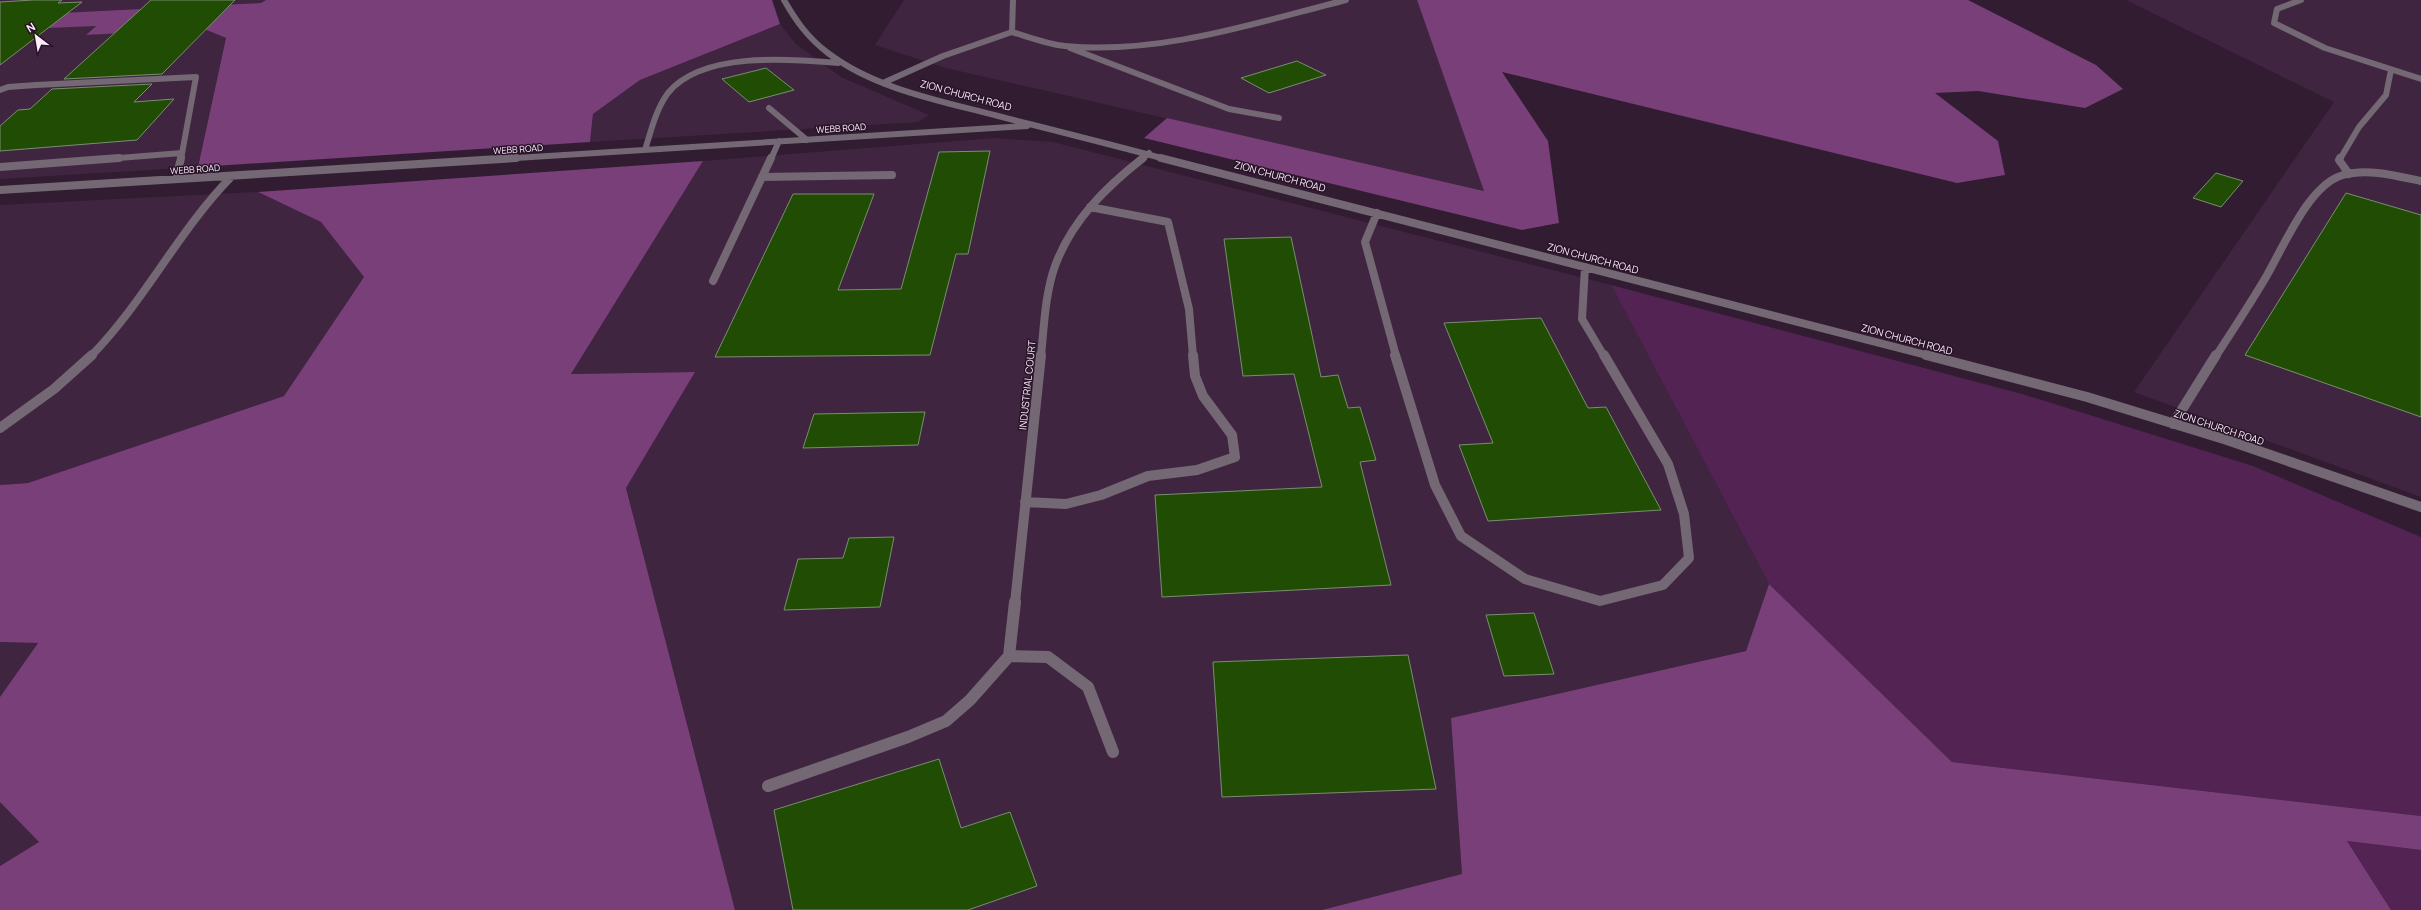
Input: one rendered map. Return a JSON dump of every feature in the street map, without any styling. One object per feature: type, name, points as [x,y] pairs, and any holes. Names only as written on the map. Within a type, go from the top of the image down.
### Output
[{"type":"street","name":"ZION CHURCH ROAD","points":[[784,0],[791,15],[810,40],[842,63],[885,82],[938,100],[1149,153],[2087,397],[2248,447],[2421,507]]},
{"type":"street","points":[[1012,32],[1013,0]]},
{"type":"street","points":[[1064,46],[1147,46],[1230,29],[1346,0]]},
{"type":"street","points":[[2301,0],[2277,9],[2274,23],[2289,33],[2391,70],[2421,79]]},
{"type":"street","points":[[885,82],[943,56],[1012,32],[1064,46],[1229,109],[1279,118]]},
{"type":"street","points":[[645,150],[666,96],[678,84],[694,75],[729,63],[750,59],[774,58],[842,63]]},
{"type":"street","points":[[2350,174],[2339,160],[2354,134],[2383,102],[2390,89],[2391,70]]},
{"type":"street","points":[[0,90],[8,87],[36,85],[185,76],[196,77],[176,179]]},
{"type":"street","points":[[769,108],[807,140]]},
{"type":"street","name":"WEBB ROAD","points":[[0,190],[1037,125]]},
{"type":"street","points":[[713,281],[779,141]]},
{"type":"street","points":[[0,167],[182,153]]},
{"type":"street","name":"INDUSTRIAL COURT","points":[[1009,656],[1045,315],[1055,267],[1066,241],[1090,206],[1112,182],[1149,153]]},
{"type":"street","points":[[2173,424],[2316,194],[2334,178],[2350,174],[2380,174],[2421,181]]},
{"type":"street","points":[[762,177],[892,175]]},
{"type":"street","points":[[0,428],[36,404],[103,344],[170,255],[192,220],[212,194],[232,176]]},
{"type":"street","points":[[1025,502],[1066,504],[1101,495],[1148,476],[1197,470],[1235,457],[1232,435],[1203,396],[1195,376],[1189,309],[1168,222],[1090,206]]},
{"type":"street","points":[[1377,213],[1365,242],[1386,328],[1435,484],[1461,536],[1525,579],[1600,601],[1663,585],[1689,558],[1684,514],[1668,464],[1582,319],[1585,267]]},
{"type":"street","points":[[768,786],[908,737],[946,721],[970,700],[1009,656],[1048,658],[1088,687],[1113,752]]},
{"type":"shaded area","points":[[0,0],[266,0],[261,3],[0,16]]},
{"type":"shaded area","points":[[266,0],[772,0],[780,24],[640,80],[593,114],[590,142],[198,167],[226,38],[204,29],[86,35],[96,26],[0,30],[0,16],[261,3]]},
{"type":"shaded area","points":[[904,0],[1417,0],[1485,191],[946,68],[875,45]]},
{"type":"shaded area","points":[[1417,0],[1968,0],[2096,65],[2123,89],[2085,108],[1978,91],[1935,93],[1998,141],[2005,175],[1957,183],[1502,72],[1548,141],[1559,223],[1522,230],[1144,138],[1167,118],[1484,191]]},
{"type":"shaded area","points":[[2126,0],[2421,0],[2421,497],[2134,392],[2334,102]]},
{"type":"shaded area","points":[[780,24],[796,44],[841,77],[929,115],[918,122],[590,142],[593,114],[640,80]]},
{"type":"shaded area","points":[[96,25],[86,35],[204,29],[226,38],[198,167],[0,179],[0,30]]},
{"type":"shaded area","points":[[994,138],[1053,142],[1611,285],[1769,584],[1746,651],[1451,718],[1462,874],[1322,910],[735,910],[626,488],[695,372],[571,374],[703,161]]},
{"type":"shaded area","points":[[703,161],[571,374],[695,372],[626,488],[735,910],[0,910],[0,866],[39,842],[0,802],[0,697],[38,643],[0,642],[0,485],[28,483],[284,396],[364,277],[321,222],[258,192]]},
{"type":"shaded area","points":[[258,192],[321,222],[364,277],[284,396],[28,483],[0,485],[0,205]]},
{"type":"shaded area","points":[[1611,285],[2022,394],[2253,466],[2421,537],[2421,816],[1952,762],[1769,584]]},
{"type":"shaded area","points":[[1769,584],[1952,762],[2421,816],[2421,850],[2347,841],[2391,910],[1322,910],[1462,874],[1451,718],[1746,651]]},
{"type":"shaded area","points":[[0,642],[38,643],[0,697]]},
{"type":"shaded area","points":[[0,802],[39,842],[0,866]]},
{"type":"shaded area","points":[[2347,841],[2421,850],[2421,910],[2391,910]]},
{"type":"building","points":[[62,0],[58,3],[82,2],[0,65],[0,2]]},
{"type":"building","points":[[151,0],[235,0],[162,74],[64,79]]},
{"type":"building","points":[[1297,61],[1326,75],[1269,93],[1241,78]]},
{"type":"building","points":[[766,68],[794,90],[749,102],[722,79]]},
{"type":"building","points":[[152,84],[134,102],[174,99],[137,140],[0,151],[0,126],[18,110],[30,109],[52,89]]},
{"type":"building","points":[[990,151],[968,254],[956,254],[930,355],[715,357],[793,194],[874,194],[838,290],[901,289],[939,152]]},
{"type":"building","points":[[2216,173],[2243,181],[2221,207],[2193,198]]},
{"type":"building","points":[[2346,193],[2421,215],[2421,417],[2245,355]]},
{"type":"building","points":[[1291,237],[1321,377],[1338,375],[1348,408],[1360,407],[1376,460],[1360,462],[1391,585],[1162,597],[1155,495],[1322,487],[1294,374],[1243,376],[1224,239]]},
{"type":"building","points":[[1541,318],[1588,408],[1606,407],[1661,510],[1488,521],[1459,445],[1493,443],[1444,323]]},
{"type":"building","points":[[925,412],[918,445],[803,448],[814,414]]},
{"type":"building","points":[[894,537],[880,607],[784,610],[798,559],[843,558],[849,538]]},
{"type":"building","points":[[1534,613],[1554,674],[1504,676],[1486,615]]},
{"type":"building","points":[[1408,655],[1436,789],[1222,797],[1213,662]]},
{"type":"building","points":[[939,759],[961,828],[1010,812],[1037,886],[968,910],[793,910],[774,810]]}]
